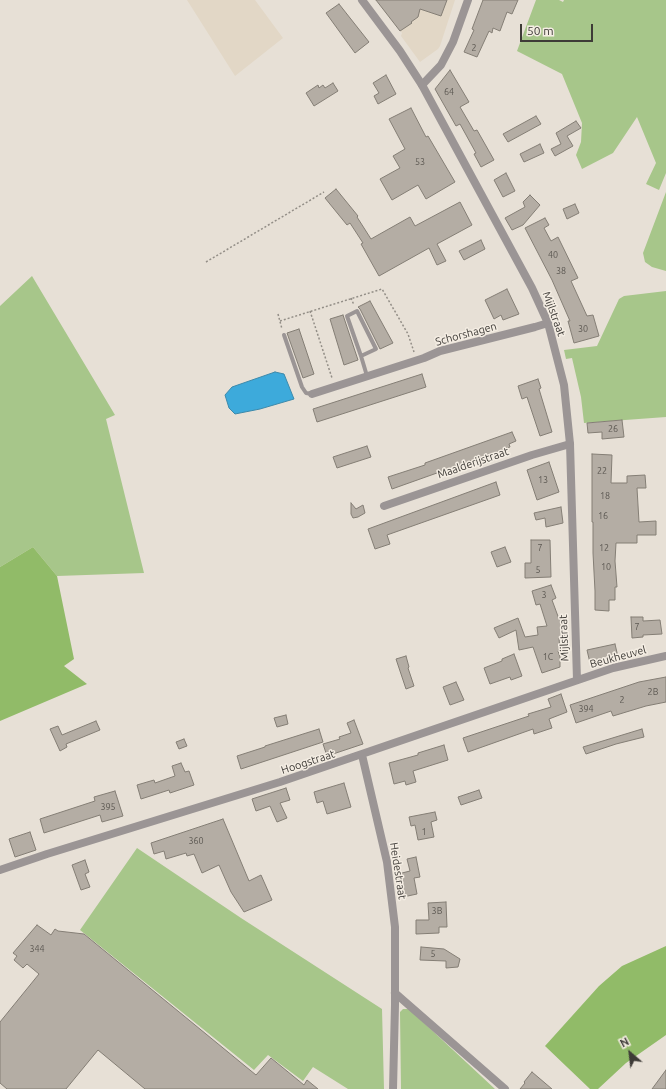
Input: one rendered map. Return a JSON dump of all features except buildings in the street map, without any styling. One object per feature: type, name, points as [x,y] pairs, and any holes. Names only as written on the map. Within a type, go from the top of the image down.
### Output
[{"type":"street","name":"Mijlstraat","points":[[362,0],[400,51],[422,85],[532,288],[548,323],[564,385],[570,444],[577,680]]},
{"type":"street","points":[[422,85],[441,65],[453,42],[468,0]]},
{"type":"street","name":"Schorshagen","points":[[312,394],[424,358],[440,351],[548,323]]},
{"type":"street","name":"Maalderijstraat","points":[[384,506],[532,455],[570,444]]},
{"type":"street","name":"Beukheuvel","points":[[577,680],[613,668],[666,656]]},
{"type":"street","name":"Hoogstraat","points":[[0,870],[42,853],[280,782],[362,755],[577,680]]},
{"type":"street","name":"Heidestraat","points":[[362,755],[387,862],[395,927],[396,993],[393,1089]]},
{"type":"street","points":[[396,993],[504,1089]]},
{"type":"lane","points":[[361,356],[376,349],[357,311],[347,316],[367,376]]},
{"type":"lane","name":"Schorshagen","points":[[284,335],[302,387],[306,393],[312,394]]},
{"type":"path","points":[[206,262],[324,192]]},
{"type":"path","points":[[310,312],[334,386]]},
{"type":"path","points":[[278,314],[284,335]]},
{"type":"shaded area","points":[[187,0],[255,0],[283,38],[235,76]]},
{"type":"shaded area","points":[[402,0],[455,0],[440,46],[420,62],[401,36],[402,33],[388,14]]},
{"type":"green space","points":[[536,0],[559,0],[563,2],[564,0],[666,0],[666,173],[659,190],[646,184],[656,163],[637,117],[613,153],[582,169],[576,155],[581,142],[582,123],[562,74],[517,51]]},
{"type":"green space","points":[[666,192],[666,271],[652,267],[645,262],[643,253]]},
{"type":"green space","points":[[32,276],[115,415],[106,419],[144,573],[57,576],[33,547],[0,567],[0,306]]},
{"type":"green space","points":[[666,291],[666,417],[584,423],[581,397],[572,358],[566,359],[564,350],[597,346],[619,299],[624,296]]},
{"type":"green space","points":[[33,547],[57,576],[74,659],[64,666],[87,684],[0,721],[0,567]]},
{"type":"green space","points":[[137,848],[241,918],[382,1009],[384,1089],[348,1089],[313,1067],[303,1081],[268,1055],[254,1070],[80,930]]},
{"type":"green space","points":[[666,946],[666,1035],[626,1063],[598,1089],[590,1089],[545,1046],[599,986],[622,966]]},
{"type":"green space","points":[[403,1009],[409,1009],[495,1089],[401,1089],[400,1012]]},
{"type":"water","points":[[275,372],[284,374],[294,399],[260,409],[235,414],[229,408],[225,395],[232,387]]}]
